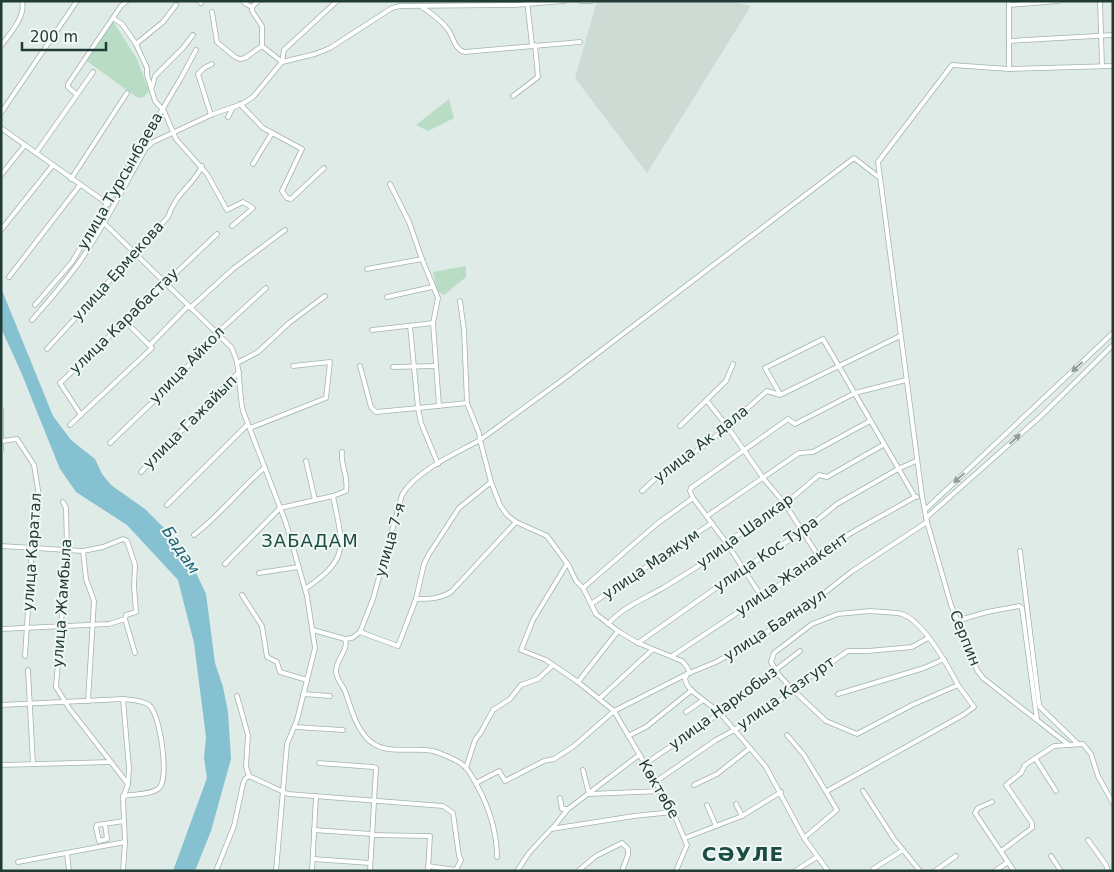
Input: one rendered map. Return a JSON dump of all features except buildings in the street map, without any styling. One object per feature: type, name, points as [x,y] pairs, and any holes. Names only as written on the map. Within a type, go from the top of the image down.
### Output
[{"type":"street","points":[[1,46],[20,19],[24,6],[22,1]]},
{"type":"street","points":[[1,113],[77,1]]},
{"type":"street","points":[[76,94],[68,88],[68,84],[121,6],[127,1]]},
{"type":"street","points":[[243,1],[252,6]]},
{"type":"street","points":[[252,6],[258,1]]},
{"type":"street","name":"улица Турсынбаева","points":[[32,320],[78,263],[104,223],[146,148],[153,142],[252,97],[282,62],[284,50],[337,1]]},
{"type":"street","points":[[262,46],[282,62],[316,54],[330,48],[392,8],[564,1]]},
{"type":"street","points":[[581,1],[591,1]]},
{"type":"street","points":[[1058,1],[1009,3],[1009,69],[1113,66]]},
{"type":"street","points":[[1100,1],[1102,66]]},
{"type":"street","points":[[513,96],[538,78],[527,3]]},
{"type":"street","points":[[136,44],[162,22],[176,5]]},
{"type":"street","points":[[252,6],[252,11],[262,26],[262,46]]},
{"type":"street","points":[[422,7],[448,30],[460,51],[580,42]]},
{"type":"street","points":[[212,12],[217,42],[235,57],[245,58],[262,46]]},
{"type":"street","points":[[113,18],[122,24],[136,44],[147,68],[147,75],[155,100],[162,109],[173,133],[202,166],[227,210],[243,202],[253,208],[232,226]]},
{"type":"street","points":[[152,88],[155,76],[183,48],[193,35]]},
{"type":"street","points":[[1009,41],[1113,35]]},
{"type":"street","name":"улица Турсынбаева","points":[[35,306],[72,262],[196,50]]},
{"type":"street","points":[[211,115],[198,74],[212,64]]},
{"type":"street","name":"Серпин","points":[[1009,69],[952,65],[880,158],[878,166],[916,461],[926,520],[956,620],[977,670],[984,678],[1069,745]]},
{"type":"street","points":[[36,153],[93,72]]},
{"type":"street","points":[[72,179],[128,93]]},
{"type":"street","points":[[240,104],[258,123],[302,149],[282,191],[287,198],[291,199],[324,168]]},
{"type":"street","points":[[228,117],[232,107]]},
{"type":"street","points":[[1,128],[112,206]]},
{"type":"street","points":[[253,164],[272,133]]},
{"type":"street","points":[[1,175],[25,145]]},
{"type":"street","name":"улица 7-я","points":[[360,632],[373,599],[402,495],[408,486],[438,464],[480,440],[565,378],[854,158],[880,178]]},
{"type":"street","points":[[1,230],[52,165]]},
{"type":"street","name":"улица Ермекова","points":[[47,349],[168,217],[172,204],[182,190],[198,174],[202,166]]},
{"type":"street","points":[[9,277],[80,184]]},
{"type":"street","points":[[390,184],[409,222],[432,287],[438,298],[433,323],[438,406]]},
{"type":"street","points":[[104,223],[231,348],[239,372],[240,398],[280,508],[305,589],[315,652],[295,726],[287,744],[276,871]]},
{"type":"street","points":[[150,345],[189,307],[233,269],[285,230]]},
{"type":"street","name":"улица Карабастау","points":[[81,415],[60,383],[216,234]]},
{"type":"street","points":[[367,269],[422,260]]},
{"type":"street","points":[[387,297],[432,287]]},
{"type":"street","name":"улица Айкол","points":[[110,443],[161,394],[210,343],[217,333],[266,288]]},
{"type":"street","name":"улица Гажайып","points":[[237,363],[258,352],[289,324],[325,296]]},
{"type":"street","points":[[460,301],[464,330],[467,403],[479,433],[491,482],[500,506],[516,522],[547,536],[567,564],[576,581],[584,588],[596,614],[638,643],[652,650],[672,656],[687,666],[688,673],[685,679],[687,684],[702,700],[720,712],[766,767],[804,838],[828,871]]},
{"type":"street","points":[[70,425],[152,348],[125,321]]},
{"type":"street","points":[[372,330],[433,323]]},
{"type":"street","points":[[410,326],[421,423],[438,464]]},
{"type":"street","points":[[925,510],[1113,333]]},
{"type":"street","name":"улица Ак дала","points":[[642,491],[656,478],[708,443],[768,391],[780,395],[900,336]]},
{"type":"street","points":[[780,395],[765,368],[821,339],[824,340],[915,497],[922,496]]},
{"type":"street","name":"улица Баянаул","points":[[476,783],[499,771],[505,782],[554,758],[574,746],[614,711],[688,673],[716,662],[808,606],[851,572],[926,520],[1041,416],[1113,345]]},
{"type":"street","points":[[167,505],[249,426],[326,398],[330,362],[294,366]]},
{"type":"street","points":[[680,426],[726,382],[734,364]]},
{"type":"street","points":[[360,366],[371,407],[376,412],[467,403]]},
{"type":"street","points":[[393,367],[436,366]]},
{"type":"street","name":"улица Гажайып","points":[[141,472],[239,372]]},
{"type":"street","points":[[761,596],[728,545],[693,498],[690,491],[691,488],[788,419],[795,424],[855,393],[906,380]]},
{"type":"street","points":[[707,401],[764,479],[785,504],[819,557]]},
{"type":"street","points":[[1,410],[1,450]]},
{"type":"street","name":"улица Маякум","points":[[707,516],[764,479],[799,453],[813,452],[870,421]]},
{"type":"street","name":"улица Каратал","points":[[2,443],[17,439],[34,464],[39,496],[32,548],[25,656]]},
{"type":"street","name":"улица Шалкар","points":[[608,624],[632,605],[726,549],[729,540],[785,504],[819,475],[827,477],[884,445]]},
{"type":"street","points":[[225,564],[280,508],[333,496],[346,491],[346,472],[342,452]]},
{"type":"street","points":[[306,461],[315,500]]},
{"type":"street","name":"улица Кос Тура","points":[[638,643],[743,569],[804,532],[836,504],[916,461]]},
{"type":"street","points":[[194,535],[206,526],[265,467]]},
{"type":"street","points":[[313,630],[345,640],[352,638],[360,632],[398,646],[416,599],[422,569],[429,554],[460,508],[491,482]]},
{"type":"street","points":[[305,589],[334,566],[338,558],[341,537],[333,496]]},
{"type":"street","name":"улица Жанакент","points":[[672,656],[790,578],[851,533],[915,497]]},
{"type":"street","points":[[584,588],[658,523],[693,498]]},
{"type":"street","name":"улица Жамбыла","points":[[62,502],[66,508],[67,550],[56,686],[128,784]]},
{"type":"street","points":[[416,599],[434,600],[443,598],[451,592],[516,522]]},
{"type":"street","name":"улица Маякум","points":[[591,604],[712,523]]},
{"type":"street","points":[[1,546],[83,551],[104,547],[123,539],[127,541],[135,565],[136,612],[126,614],[125,619],[135,653]]},
{"type":"street","points":[[83,551],[86,579],[94,601],[88,701]]},
{"type":"street","points":[[1020,551],[1040,707],[1092,754],[1098,776],[1113,803]]},
{"type":"street","points":[[567,564],[533,620],[521,650],[546,660],[552,666],[578,682],[614,711]]},
{"type":"street","points":[[259,573],[298,567]]},
{"type":"street","points":[[242,595],[262,626],[267,657],[277,662],[280,672],[307,680]]},
{"type":"street","points":[[956,620],[1019,606],[1022,608],[1038,720]]},
{"type":"street","points":[[827,791],[963,716],[974,707],[958,685],[944,659],[921,628],[903,614],[870,611],[838,614],[812,624],[774,653],[772,662],[779,675],[793,690],[826,721],[857,734],[912,705],[958,685]]},
{"type":"street","points":[[1,629],[109,624],[125,619]]},
{"type":"street","points":[[578,682],[618,631]]},
{"type":"street","name":"улица Казгурт","points":[[655,782],[716,740],[782,699],[848,651],[912,647],[928,638]]},
{"type":"street","points":[[345,640],[346,646],[337,663],[336,673],[364,735],[369,741],[379,747],[389,750],[432,751],[464,765],[480,790],[494,828],[497,858]]},
{"type":"street","points":[[600,699],[652,650]]},
{"type":"street","name":"улица Наркобыз","points":[[645,764],[720,712],[800,651]]},
{"type":"street","points":[[838,694],[924,668],[944,659]]},
{"type":"street","points":[[466,768],[474,740],[481,732],[493,710],[510,699],[521,685],[538,679],[552,666]]},
{"type":"street","points":[[28,670],[33,764]]},
{"type":"street","points":[[628,736],[646,727],[692,690]]},
{"type":"street","points":[[303,694],[330,696]]},
{"type":"street","points":[[237,696],[248,735],[246,767],[249,776],[288,794],[443,806],[453,813],[461,860],[456,870],[428,868],[430,836],[314,830]]},
{"type":"street","points":[[123,699],[129,768],[128,784],[124,796],[125,842],[123,871]]},
{"type":"street","points":[[1,705],[123,699],[148,705],[154,711],[164,756],[165,770],[162,783],[159,788],[153,791],[124,796]]},
{"type":"street","points":[[686,712],[702,700]]},
{"type":"street","name":"Көктөбе","points":[[614,711],[673,812],[685,838]]},
{"type":"street","points":[[295,726],[343,730]]},
{"type":"street","points":[[786,735],[804,755],[837,810],[804,838]]},
{"type":"street","points":[[1001,851],[1032,828],[1032,823],[1006,785],[1021,774],[1025,765],[1054,746],[1081,744]]},
{"type":"street","points":[[694,785],[717,774],[750,748]]},
{"type":"street","points":[[517,871],[529,853],[552,830],[568,809],[639,755]]},
{"type":"street","points":[[1035,758],[1056,791]]},
{"type":"street","points":[[1,765],[111,762]]},
{"type":"street","points":[[319,763],[376,768],[370,871]]},
{"type":"street","points":[[583,770],[589,794]]},
{"type":"street","points":[[216,871],[234,826],[243,784],[249,776]]},
{"type":"street","points":[[589,794],[661,791]]},
{"type":"street","points":[[863,791],[894,839],[920,871]]},
{"type":"street","points":[[676,871],[687,845],[685,838],[742,816],[781,792]]},
{"type":"street","points":[[312,871],[316,796]]},
{"type":"street","points":[[560,798],[562,809],[568,809]]},
{"type":"street","points":[[992,802],[978,808],[975,812],[1014,871]]},
{"type":"street","points":[[736,804],[742,816]]},
{"type":"street","points":[[707,805],[716,826]]},
{"type":"street","points":[[552,830],[634,816],[673,812]]},
{"type":"street","points":[[105,824],[107,839],[99,841],[97,825],[124,821]]},
{"type":"street","points":[[1088,840],[1106,865],[1108,871]]},
{"type":"street","points":[[18,862],[125,842]]},
{"type":"street","points":[[578,871],[596,856],[622,843],[628,849],[628,855],[622,871]]},
{"type":"street","points":[[872,870],[903,850]]},
{"type":"street","points":[[67,853],[69,871]]},
{"type":"street","points":[[935,871],[956,856]]},
{"type":"street","points":[[1051,856],[1061,871]]},
{"type":"street","points":[[795,871],[817,857]]},
{"type":"street","points":[[313,859],[370,863]]},
{"type":"street","points":[[995,871],[1008,862]]},
{"type":"shaded area","points":[[597,1],[732,1],[751,6],[647,173],[575,78]]},
{"type":"green space","points":[[113,21],[137,59],[149,91],[144,97],[138,98],[84,59]]},
{"type":"green space","points":[[449,99],[454,118],[428,131],[416,125]]},
{"type":"green space","points":[[466,266],[466,277],[444,295],[437,291],[433,272]]},
{"type":"water","name":"Бадам","points":[[1,288],[53,416],[71,440],[95,459],[102,474],[111,485],[145,509],[174,538],[196,573],[206,594],[215,663],[223,687],[228,712],[231,759],[211,831],[195,871],[173,871],[207,778],[204,758],[206,737],[194,643],[178,580],[127,525],[76,492],[60,469],[1,328]]},
{"type":"district","name":"ЗАБАДАМ","points":[[310,540]]},
{"type":"district","name":"СӘУЛЕ","points":[[743,854]]}]
